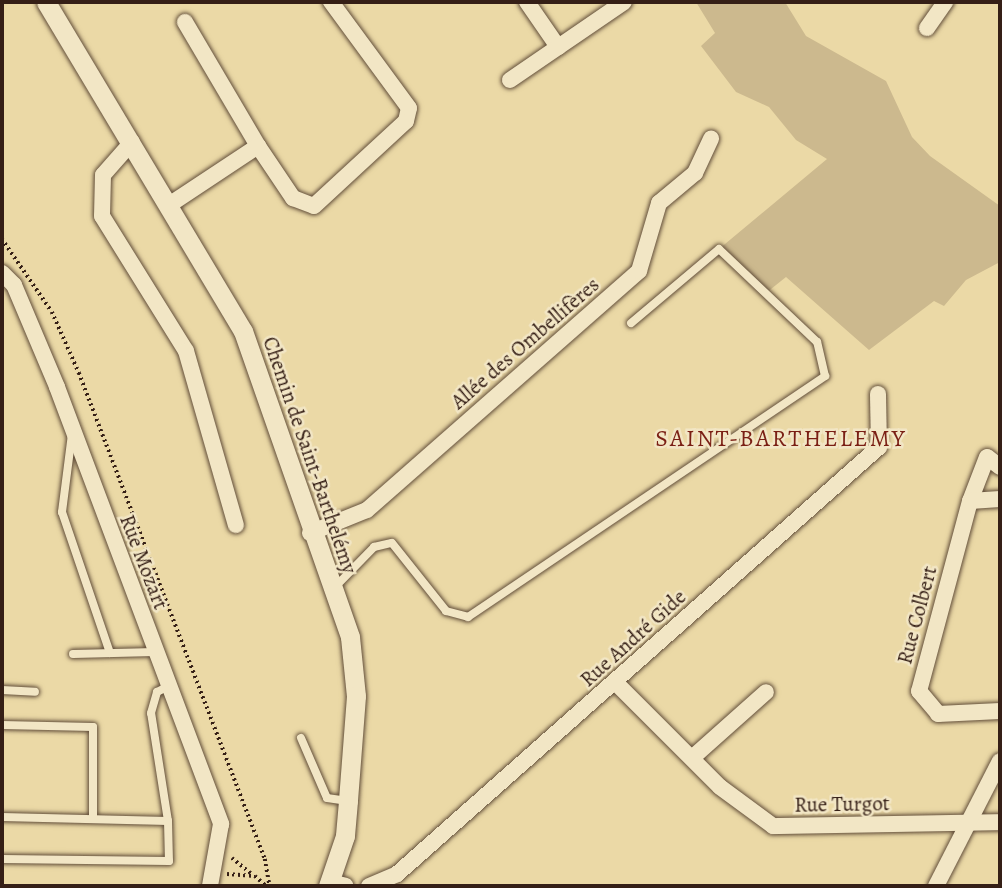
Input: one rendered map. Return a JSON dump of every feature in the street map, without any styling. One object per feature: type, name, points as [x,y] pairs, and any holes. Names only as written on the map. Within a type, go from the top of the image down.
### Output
[{"type":"street","name":"Chemin de Saint-Barthelémy","points":[[46,2],[132,142],[247,340],[310,533],[332,591],[355,667],[348,802],[335,885]]},
{"type":"street","points":[[185,22],[258,146],[293,198],[314,206],[406,121],[409,108],[331,2]]},
{"type":"street","points":[[527,2],[558,47]]},
{"type":"street","points":[[510,80],[624,2]]},
{"type":"street","points":[[927,28],[945,2]]},
{"type":"street","name":"Allée des Ombellifères","points":[[310,533],[367,510],[639,271],[659,203],[695,173],[711,138]]},
{"type":"street","points":[[132,142],[103,175],[102,216],[186,351],[236,525]]},
{"type":"street","points":[[169,205],[258,146]]},
{"type":"street","name":"Rue Mozart","points":[[2,273],[14,285],[221,824],[222,850],[212,880]]},
{"type":"street","name":"Rue André Gide","points":[[369,886],[397,874],[879,447],[878,394]]},
{"type":"street","points":[[1000,467],[987,457],[970,501],[1000,499]]},
{"type":"street","name":"Rue Colbert","points":[[970,501],[919,691],[938,714],[1000,711]]},
{"type":"street","name":"Rue Turgot","points":[[615,682],[692,758],[773,826],[1000,822]]},
{"type":"street","points":[[692,758],[766,692]]},
{"type":"street","points":[[936,886],[1000,761]]},
{"type":"lane","points":[[332,591],[374,547],[392,543],[446,611],[468,617],[825,376],[817,342],[719,249],[631,323]]},
{"type":"lane","points":[[72,434],[62,512],[110,653]]},
{"type":"lane","points":[[73,654],[155,652]]},
{"type":"lane","points":[[2,859],[169,860],[168,821],[150,713],[157,692],[169,687]]},
{"type":"lane","points":[[2,690],[35,692]]},
{"type":"lane","points":[[2,724],[93,727],[93,820]]},
{"type":"lane","points":[[300,738],[327,798],[348,802]]},
{"type":"lane","points":[[2,817],[168,821]]},
{"type":"path","points":[[2,239],[52,312],[79,373],[265,859],[268,886]]},
{"type":"path","points":[[222,850],[268,886]]},
{"type":"path","points":[[212,880],[255,876]]},
{"type":"shaded area","points":[[696,2],[785,2],[806,36],[886,81],[912,137],[930,156],[1000,206],[1000,262],[966,280],[944,306],[934,301],[869,350],[786,277],[766,293],[719,249],[827,159],[796,140],[769,107],[736,92],[701,46],[715,33]]},
{"type":"district","name":"SAINT-BARTHELEMY","points":[[781,439]]}]
